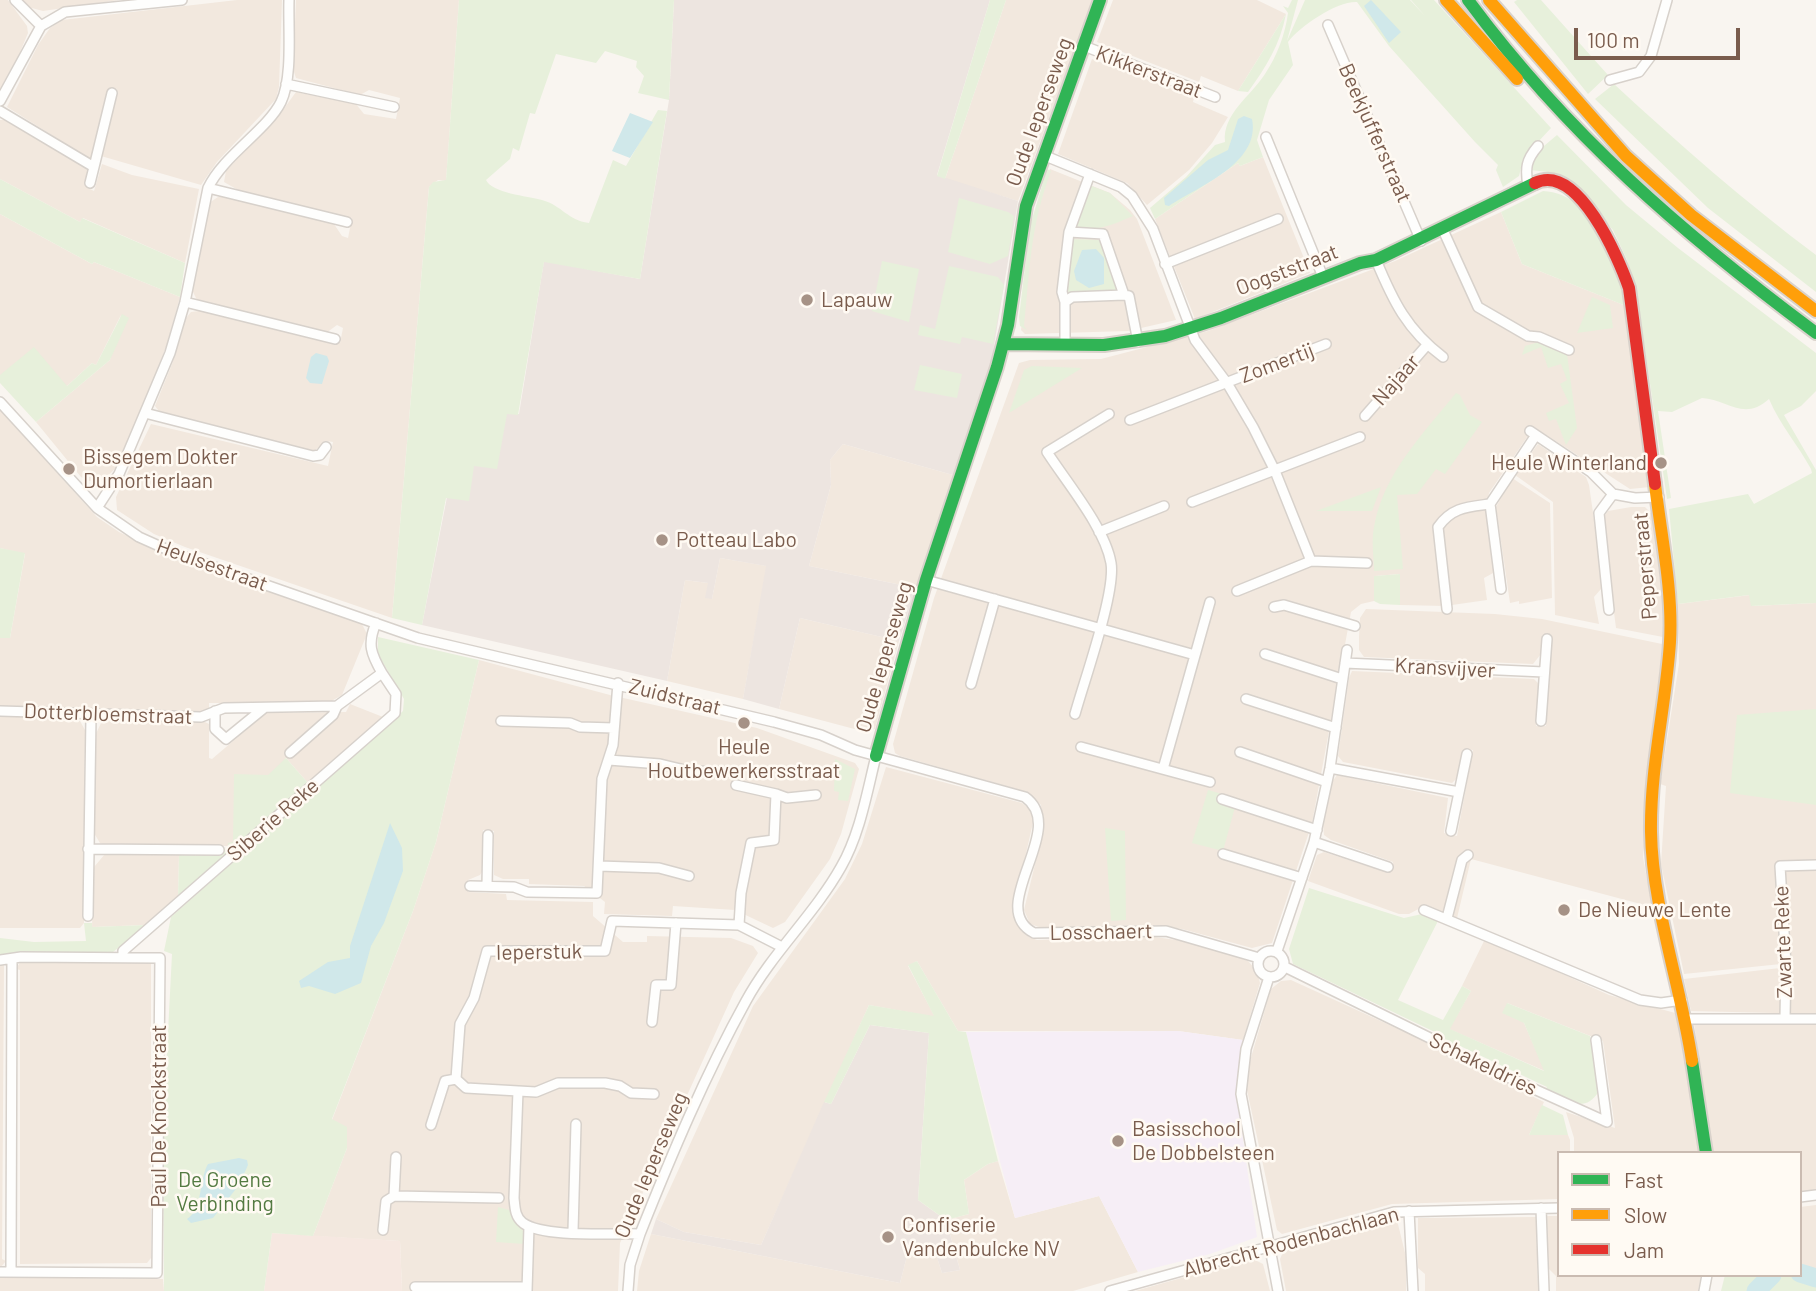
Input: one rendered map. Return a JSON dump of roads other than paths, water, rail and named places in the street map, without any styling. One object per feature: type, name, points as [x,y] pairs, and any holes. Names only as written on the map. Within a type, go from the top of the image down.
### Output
[{"type":"main road","name":"Oude Ieperseweg","points":[[876,756],[926,580],[1003,344],[1022,222],[1043,155],[1100,0]]},
{"type":"main road","points":[[1446,0],[1517,80],[1543,96]]},
{"type":"main road","points":[[1468,0],[1543,96],[1611,167],[1684,233],[1745,282],[1816,333]]},
{"type":"main road","points":[[1489,0],[1508,25],[1626,156],[1691,215],[1816,311]]},
{"type":"main road","points":[[1494,0],[1508,25]]},
{"type":"main road","name":"Peperstraat","points":[[1528,186],[1551,180],[1566,186],[1605,231],[1620,260],[1634,312],[1659,497],[1669,595],[1670,641],[1653,787],[1651,832],[1654,871],[1686,1019],[1706,1151]]},
{"type":"main road","name":"Oogststraat","points":[[1003,344],[1138,342],[1191,328],[1323,277],[1376,260],[1421,241],[1528,186]]},
{"type":"street","points":[[15,0],[41,26]]},
{"type":"street","points":[[0,101],[41,26],[65,12],[182,0]]},
{"type":"street","points":[[97,508],[111,490],[170,354],[185,302],[208,188],[217,173],[281,103],[286,83],[289,0]]},
{"type":"street","points":[[1610,80],[1639,72],[1651,55],[1667,0]]},
{"type":"street","name":"Beekjufferstraat","points":[[1328,25],[1421,241]]},
{"type":"street","name":"Kikkerstraat","points":[[1083,46],[1215,97]]},
{"type":"street","points":[[286,83],[394,107]]},
{"type":"street","points":[[90,183],[112,93]]},
{"type":"street","points":[[0,111],[94,166]]},
{"type":"street","points":[[1266,136],[1323,277]]},
{"type":"street","points":[[1528,186],[1525,167],[1528,157],[1538,146]]},
{"type":"street","name":"Zomertij","points":[[1043,155],[1121,187],[1132,196],[1153,229],[1195,340],[1227,383],[1275,471],[1311,561]]},
{"type":"street","points":[[1065,345],[1065,302],[1062,292],[1069,232],[1090,174]]},
{"type":"street","points":[[208,188],[347,222]]},
{"type":"street","points":[[1165,264],[1279,219]]},
{"type":"street","points":[[1443,230],[1478,307],[1528,336],[1539,337],[1569,350]]},
{"type":"street","points":[[1069,232],[1103,234],[1124,295]]},
{"type":"street","name":"Najaar","points":[[1376,260],[1396,309],[1427,345],[1443,357]]},
{"type":"street","points":[[1065,302],[1072,297],[1129,296],[1138,342]]},
{"type":"street","points":[[185,302],[335,339]]},
{"type":"street","name":"Zomertij","points":[[1130,420],[1326,344]]},
{"type":"street","name":"Najaar","points":[[1365,416],[1427,345]]},
{"type":"street","name":"Heulsestraat","points":[[0,402],[97,508],[139,537],[177,554],[376,623],[443,645],[471,649]]},
{"type":"street","points":[[145,413],[313,456],[320,455],[326,447]]},
{"type":"street","points":[[1075,714],[1099,628],[1111,575],[1111,562],[1099,532],[1047,452],[1109,414]]},
{"type":"street","points":[[1501,589],[1490,504],[1533,433],[1591,472],[1614,494],[1635,498],[1659,497]]},
{"type":"street","points":[[1192,502],[1360,437]]},
{"type":"street","points":[[1609,610],[1598,513],[1614,494]]},
{"type":"street","points":[[1447,609],[1438,527],[1458,508],[1490,504]]},
{"type":"street","points":[[1099,532],[1164,506]]},
{"type":"street","points":[[1237,591],[1311,561],[1367,562]]},
{"type":"street","points":[[926,580],[1195,655]]},
{"type":"street","points":[[971,684],[995,599]]},
{"type":"street","points":[[1163,769],[1210,602]]},
{"type":"street","points":[[1274,607],[1284,605],[1355,626]]},
{"type":"street","points":[[290,753],[333,715],[337,706],[382,673],[370,653],[370,637],[376,623]]},
{"type":"street","points":[[1541,721],[1547,639]]},
{"type":"street","name":"Zuidstraat","points":[[471,649],[809,732],[876,756]]},
{"type":"street","points":[[1277,951],[1317,830],[1330,768],[1347,650]]},
{"type":"street","points":[[1265,654],[1342,679]]},
{"type":"street","name":"Kransvijver","points":[[1345,663],[1544,673]]},
{"type":"street","name":"Siberie Reke","points":[[123,957],[122,951],[395,713],[396,694],[382,673]]},
{"type":"street","points":[[470,886],[513,887],[527,892],[597,893],[602,779],[609,760],[618,683]]},
{"type":"street","points":[[1246,699],[1336,728]]},
{"type":"street","name":"Dotterbloemstraat","points":[[0,711],[68,711],[91,716],[201,718],[224,708],[337,706]]},
{"type":"street","name":"Dotterbloemstraat","points":[[215,711],[215,729],[226,739],[264,708]]},
{"type":"street","points":[[88,916],[91,716]]},
{"type":"street","points":[[501,721],[570,723],[580,727],[614,728]]},
{"type":"street","points":[[1081,747],[1210,782]]},
{"type":"street","points":[[1240,752],[1327,782]]},
{"type":"street","points":[[1451,831],[1467,754]]},
{"type":"street","name":"Oude Ieperseweg","points":[[628,1291],[630,1265],[640,1234],[724,1044],[746,1000],[782,947],[829,888],[843,864],[853,843],[876,756]]},
{"type":"street","name":"Losschaert","points":[[876,756],[1025,797],[1033,803],[1040,818],[1018,907],[1026,928],[1042,934],[1166,931],[1259,958]]},
{"type":"street","points":[[609,760],[660,764],[689,771],[736,772]]},
{"type":"street","points":[[1330,768],[1459,792]]},
{"type":"street","points":[[736,785],[787,798],[816,795]]},
{"type":"street","points":[[740,925],[741,893],[751,843],[774,839],[776,794]]},
{"type":"street","points":[[1223,799],[1317,830]]},
{"type":"street","points":[[487,886],[488,835]]},
{"type":"street","points":[[1314,842],[1388,867]]},
{"type":"street","points":[[88,849],[219,850]]},
{"type":"street","points":[[1223,854],[1302,878]]},
{"type":"street","points":[[1447,918],[1462,860],[1468,855]]},
{"type":"street","name":"Zwarte Reke","points":[[1785,1018],[1786,965],[1780,866],[1816,865]]},
{"type":"street","points":[[600,866],[659,869],[689,876]]},
{"type":"street","points":[[1424,910],[1640,1000],[1661,1003],[1682,1000]]},
{"type":"street","name":"Ieperstuk","points":[[456,1079],[460,1024],[474,998],[487,951],[605,951],[612,921],[740,925],[782,947]]},
{"type":"street","points":[[652,1022],[656,985],[671,985],[676,923]]},
{"type":"street","points":[[1266,951],[1277,951],[1283,957],[1285,967],[1281,974],[1269,977],[1259,968],[1259,958],[1266,951]]},
{"type":"street","points":[[0,960],[123,957]]},
{"type":"street","name":"Paul De Knockstraat","points":[[11,1272],[157,1273],[160,958],[123,957]]},
{"type":"street","points":[[0,1272],[11,1272],[12,959]]},
{"type":"street","name":"Schakeldries","points":[[1285,967],[1436,1041],[1450,1051],[1607,1122],[1596,1040]]},
{"type":"street","points":[[1269,977],[1246,1049],[1241,1094],[1278,1291]]},
{"type":"street","name":"Zwarte Reke","points":[[1686,1019],[1816,1019]]},
{"type":"street","points":[[431,1125],[440,1090],[445,1081],[456,1079],[466,1088],[536,1092],[558,1083],[605,1083],[620,1086],[631,1093],[654,1094]]},
{"type":"street","points":[[518,1091],[507,1198],[516,1215],[529,1226],[640,1234]]},
{"type":"street","points":[[573,1231],[576,1124]]},
{"type":"street","points":[[394,1196],[396,1157]]},
{"type":"street","points":[[383,1230],[386,1202],[394,1196],[507,1198]]},
{"type":"street","points":[[1541,1208],[1544,1291]]},
{"type":"street","name":"Albrecht Rodenbachlaan","points":[[1110,1291],[1394,1212],[1557,1208]]},
{"type":"street","points":[[1409,1211],[1413,1291]]},
{"type":"street","points":[[415,1287],[527,1289],[529,1226]]},
{"type":"water","points":[[1371,0],[1401,32],[1389,43],[1364,6]]},
{"type":"water","points":[[630,113],[653,122],[630,158],[612,151]]},
{"type":"water","points":[[1244,116],[1252,119],[1252,135],[1238,161],[1211,181],[1169,206],[1165,205],[1164,198],[1208,160],[1228,150],[1238,119]]},
{"type":"water","points":[[1096,249],[1104,258],[1104,284],[1089,288],[1076,280],[1074,271],[1082,250]]},
{"type":"water","points":[[316,353],[327,356],[329,361],[322,384],[310,383],[306,378],[311,357]]},
{"type":"water","points":[[390,823],[402,848],[403,871],[384,923],[371,946],[361,983],[335,994],[309,986],[301,988],[299,981],[328,962],[350,958],[350,946]]},
{"type":"water","points":[[239,1158],[247,1160],[248,1165],[239,1185],[213,1218],[191,1223],[187,1219],[196,1208],[208,1164]]},
{"type":"waterway","points":[[1802,1274],[1816,1278]]},
{"type":"waterway","points":[[1756,1291],[1770,1277]]},
{"type":"place","name":"Lapauw","points":[[807,300]]},
{"type":"place","name":"Heule Winterland","points":[[1661,463]]},
{"type":"place","name":"Bissegem Dokter Dumortierlaan","points":[[69,469]]},
{"type":"place","name":"Potteau Labo","points":[[662,540]]},
{"type":"place","name":"Heule Houtbewerkersstraat","points":[[744,723]]},
{"type":"place","name":"De Nieuwe Lente","points":[[1564,910]]},
{"type":"place","name":"Basisschool De Dobbelsteen","points":[[1118,1141]]},
{"type":"place","name":"Confiserie Vandenbulcke NV","points":[[888,1237]]},
{"type":"park label","name":"De Groene Verbinding","points":[[225,1192]]}]
